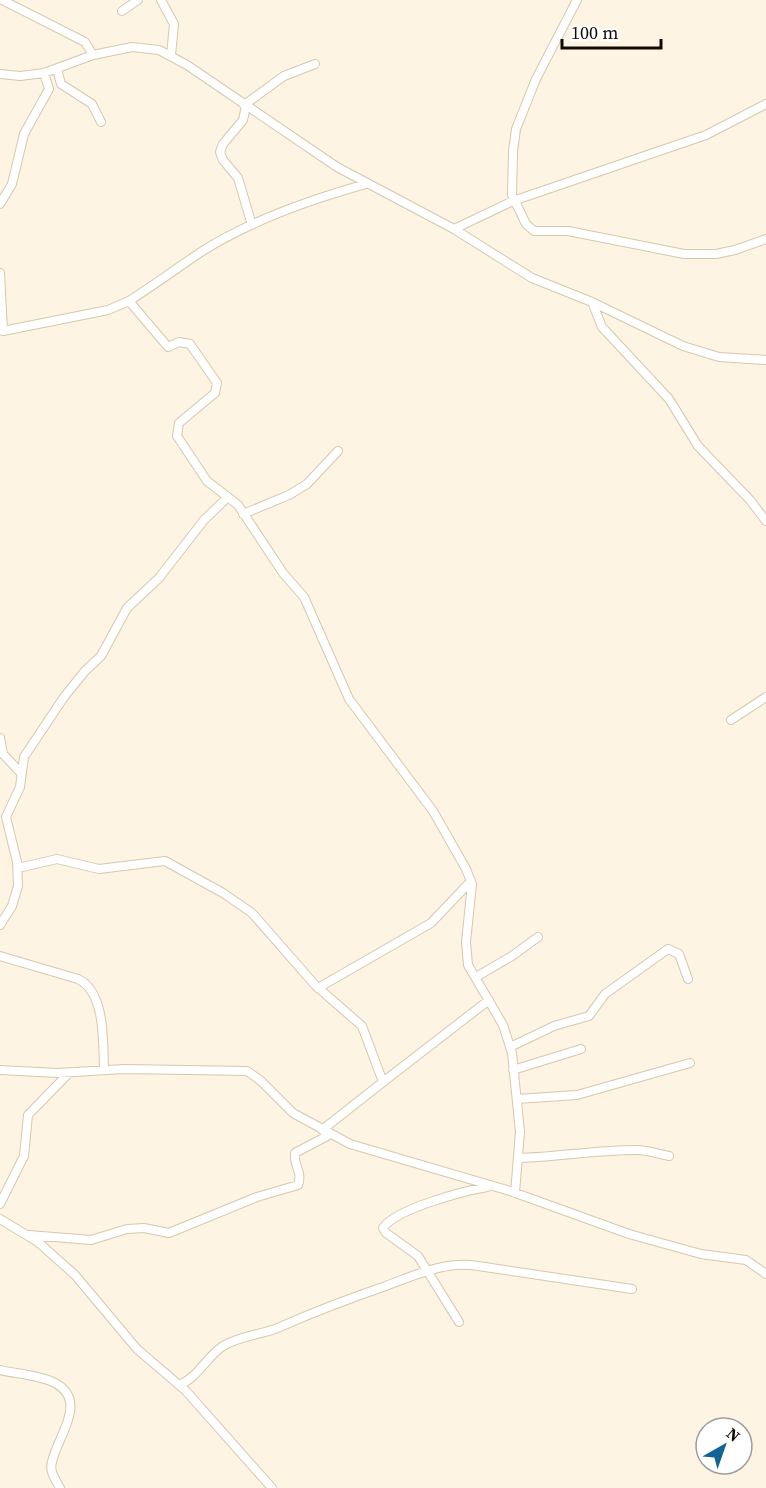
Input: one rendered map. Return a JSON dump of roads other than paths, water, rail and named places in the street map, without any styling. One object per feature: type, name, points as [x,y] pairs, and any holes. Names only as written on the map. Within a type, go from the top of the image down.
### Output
[{"type":"street","points":[[2,0],[86,42],[93,55]]},
{"type":"street","points":[[122,11],[138,0]]},
{"type":"street","points":[[161,0],[174,24],[171,56]]},
{"type":"street","points":[[577,0],[536,79],[518,122],[513,150],[513,201],[526,224],[534,231],[568,231],[670,252],[716,254],[766,239]]},
{"type":"street","points":[[0,74],[20,76],[44,74],[93,55],[132,47],[148,47],[171,56],[366,184],[454,228],[532,278],[592,302],[704,354],[736,360],[766,360]]},
{"type":"street","points":[[252,225],[238,178],[223,160],[220,152],[223,144],[243,120],[245,106],[284,76],[315,64]]},
{"type":"street","points":[[57,69],[61,84],[92,104],[101,122]]},
{"type":"street","points":[[0,204],[12,184],[24,134],[49,88],[44,74]]},
{"type":"street","points":[[454,228],[513,201],[706,135],[766,104]]},
{"type":"street","points":[[0,273],[1,332],[108,310],[129,301],[202,252],[252,225],[338,191],[366,184]]},
{"type":"street","points":[[129,301],[168,347],[179,342],[190,344],[217,383],[218,388],[214,393],[183,418],[176,431],[177,436],[207,481],[228,496],[243,514],[283,573],[307,602],[349,699],[433,811],[471,881],[466,954],[470,968],[489,999],[510,1047],[520,1132],[514,1194]]},
{"type":"street","points":[[592,302],[602,327],[669,399],[698,447],[750,500],[766,521]]},
{"type":"street","points":[[243,514],[289,495],[307,484],[338,451]]},
{"type":"street","points":[[0,925],[15,899],[18,868],[3,816],[20,787],[20,772],[24,757],[85,671],[101,656],[124,612],[159,578],[201,525],[228,496]]},
{"type":"street","points":[[731,720],[766,697]]},
{"type":"street","points":[[0,738],[3,754],[20,772]]},
{"type":"street","points":[[18,868],[57,859],[99,869],[156,861],[169,862],[233,899],[252,913],[318,988],[364,1029],[383,1082]]},
{"type":"street","points":[[318,988],[431,923],[471,881]]},
{"type":"street","points":[[477,977],[538,937]]},
{"type":"street","points":[[510,1047],[554,1026],[589,1016],[605,994],[668,949],[679,954],[688,979]]},
{"type":"street","points":[[0,956],[85,982],[100,1013],[104,1070]]},
{"type":"street","points":[[28,1235],[91,1240],[126,1228],[174,1232],[257,1197],[298,1185],[301,1172],[294,1159],[295,1153],[325,1132],[383,1082],[489,999]]},
{"type":"street","points":[[513,1070],[581,1049]]},
{"type":"street","points":[[517,1099],[577,1095],[690,1064]]},
{"type":"street","points":[[0,1070],[69,1073],[104,1070],[247,1071],[261,1081],[293,1113],[350,1144],[514,1194],[629,1234],[701,1254],[746,1260],[766,1274]]},
{"type":"street","points":[[0,1204],[24,1156],[27,1115],[69,1073]]},
{"type":"street","points":[[519,1158],[546,1158],[621,1150],[638,1150],[669,1156]]},
{"type":"street","points":[[459,1322],[418,1256],[392,1238],[390,1225],[392,1220],[453,1193],[489,1186]]},
{"type":"street","points":[[0,1219],[28,1235],[75,1275],[138,1349],[179,1384],[272,1488]]},
{"type":"street","points":[[179,1384],[191,1380],[214,1354],[230,1343],[279,1327],[330,1304],[426,1269],[455,1264],[471,1265],[632,1289]]},
{"type":"street","points":[[0,1370],[52,1382],[68,1396],[71,1406],[70,1416],[51,1462],[51,1471],[60,1488]]}]
